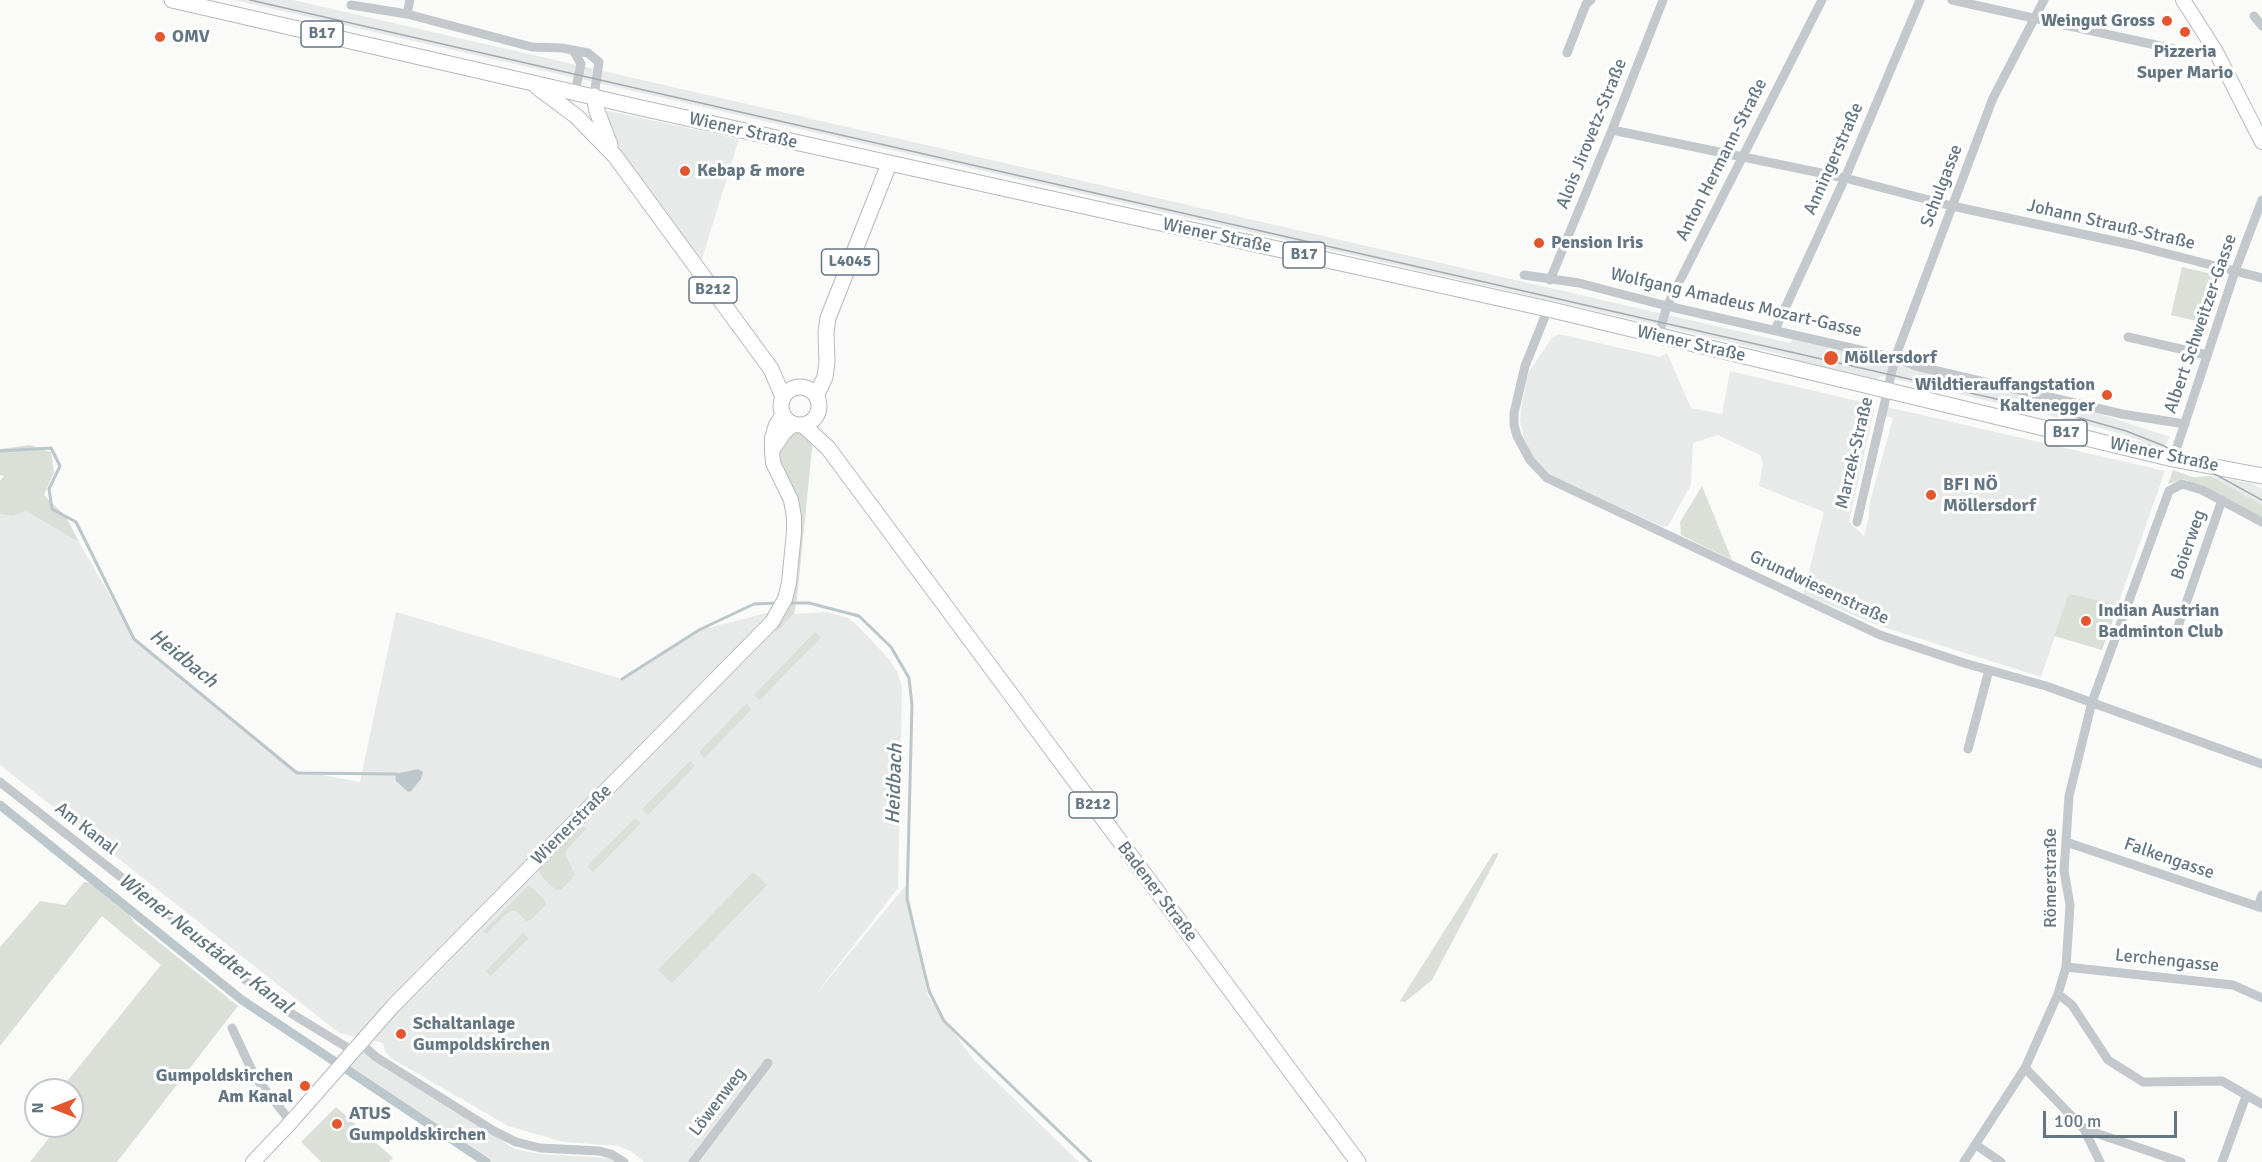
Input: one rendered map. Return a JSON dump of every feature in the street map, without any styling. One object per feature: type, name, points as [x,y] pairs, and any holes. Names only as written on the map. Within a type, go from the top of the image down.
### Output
[{"type":"main road","name":"Wiener Straße","points":[[172,0],[889,164],[1548,309],[2173,459],[2262,476]]},
{"type":"main road","name":"B212","points":[[531,82],[576,116],[615,156],[771,369],[783,397],[781,407],[793,421]]},
{"type":"main road","name":"B212","points":[[594,96],[597,111],[615,156]]},
{"type":"main road","name":"L4045","points":[[806,390],[825,377],[828,318],[889,164]]},
{"type":"main road","name":"B212","points":[[771,369],[806,390],[819,409],[816,416]]},
{"type":"main road","points":[[783,397],[789,391],[806,390]]},
{"type":"main road","points":[[793,421],[810,422],[816,416]]},
{"type":"main road","name":"Badener Straße","points":[[816,416],[828,448]]},
{"type":"main road","name":"Badener Straße","points":[[793,421],[828,448],[1358,1162]]},
{"type":"street","points":[[407,14],[410,0]]},
{"type":"street","points":[[1568,53],[1586,4],[1590,0]]},
{"type":"street","name":"Alois Jirovetz-Straße","points":[[1550,280],[1663,0]]},
{"type":"street","name":"Anton Hermann-Straße","points":[[1658,337],[1667,306],[1822,0]]},
{"type":"street","name":"Anningerstraße","points":[[1775,330],[1845,178],[1920,0]]},
{"type":"street","points":[[1952,0],[2192,53],[2215,50]]},
{"type":"street","name":"Schulgasse","points":[[1886,390],[1895,358],[1994,98],[2044,0]]},
{"type":"street","points":[[2183,0],[2215,50],[2262,142]]},
{"type":"street","points":[[351,5],[407,14],[532,47],[588,53],[597,58],[598,62],[594,96]]},
{"type":"street","points":[[2254,16],[2262,26]]},
{"type":"street","points":[[573,50],[581,64],[575,92]]},
{"type":"street","name":"Johann Strauß-Straße","points":[[1612,130],[1845,178],[1952,206],[2133,245],[2262,278]]},
{"type":"street","name":"Albert Schweitzer-Gasse","points":[[2173,459],[2235,271],[2262,200]]},
{"type":"street","name":"Wolfgang Amadeus Mozart-Gasse","points":[[1524,275],[1579,283],[1667,306],[1895,358],[1916,366],[2032,394],[2122,414],[2185,424]]},
{"type":"street","name":"Grundwiesenstraße","points":[[1548,309],[1525,366],[1514,413],[1517,436],[1530,460],[1547,478],[1880,635],[2092,702],[2262,764]]},
{"type":"street","points":[[2128,337],[2207,355]]},
{"type":"street","name":"Marzek-Straße","points":[[1857,522],[1886,390]]},
{"type":"street","name":"Wienerstraße","points":[[253,1162],[393,1006],[756,639],[778,613],[785,599],[793,562],[794,517],[790,501],[773,463],[772,451],[793,421]]},
{"type":"street","name":"Römerstraße","points":[[1964,1162],[2025,1068],[2058,994],[2066,967],[2070,905],[2064,871],[2068,796],[2092,702],[2169,491],[2182,484],[2202,490],[2222,500]]},
{"type":"street","points":[[2222,500],[2262,522]]},
{"type":"street","name":"Boierweg","points":[[2175,635],[2222,500]]},
{"type":"street","points":[[1968,749],[1989,670]]},
{"type":"street","name":"Am Kanal","points":[[0,782],[210,947],[243,978],[284,1009],[353,1051],[376,1057],[494,1131],[516,1142],[540,1148],[599,1151],[611,1154],[624,1162]]},
{"type":"street","name":"Falkengasse","points":[[2066,842],[2260,908]]},
{"type":"street","points":[[2260,908],[2262,895]]},
{"type":"street","name":"Lerchengasse","points":[[2066,967],[2233,985],[2262,998]]},
{"type":"street","points":[[2058,994],[2072,1005],[2108,1060],[2143,1082],[2222,1081],[2262,1104]]},
{"type":"street","points":[[232,1028],[255,1077],[291,1122]]},
{"type":"street","name":"Löwenweg","points":[[693,1162],[768,1063]]},
{"type":"street","points":[[2025,1068],[2084,1129],[2100,1162]]},
{"type":"street","points":[[2222,1162],[2246,1096]]},
{"type":"street","points":[[2084,1129],[2181,1162]]},
{"type":"street","points":[[1976,1145],[2001,1162]]},
{"type":"shaded area","points":[[234,0],[293,0],[1790,343],[1792,339],[1883,360],[1886,363],[2088,410],[2170,437],[2163,449],[2082,423],[1882,376],[1876,379],[1787,359],[1787,356],[1671,328]]},
{"type":"shaded area","points":[[604,110],[739,139],[702,259],[667,219],[620,149],[602,115]]},
{"type":"shaded area","points":[[2182,267],[2216,275],[2205,323],[2171,315]]},
{"type":"shaded area","points":[[1559,334],[1660,357],[1667,353],[1691,408],[1722,414],[1730,371],[1870,404],[1874,410],[1849,522],[1864,536],[1869,506],[1893,418],[1886,416],[1887,407],[2165,471],[2102,650],[2055,636],[2041,677],[1880,626],[1803,594],[1824,512],[1759,486],[1763,463],[1760,455],[1718,435],[1693,443],[1691,485],[1668,526],[1663,527],[1551,475],[1535,460],[1525,442],[1520,421],[1528,373],[1552,338]]},
{"type":"shaded area","points":[[793,432],[802,432],[813,439],[794,614],[776,632],[772,628],[795,577],[779,458],[780,446]]},
{"type":"shaded area","points":[[30,445],[51,452],[54,472],[44,495],[66,517],[79,542],[26,511],[13,516],[0,514],[0,481],[4,476],[0,475],[0,449]]},
{"type":"shaded area","points":[[2173,470],[2192,477],[2211,476],[2262,505],[2262,517],[2184,479],[2168,484]]},
{"type":"shaded area","points":[[2211,476],[2251,483],[2262,489],[2262,505]]},
{"type":"shaded area","points":[[1702,486],[1732,560],[1681,535],[1680,522]]},
{"type":"shaded area","points":[[25,510],[79,542],[137,643],[296,770],[360,782],[396,612],[622,679],[699,630],[771,612],[776,631],[794,614],[827,612],[848,618],[889,659],[897,671],[902,688],[898,888],[812,999],[907,884],[928,996],[973,1059],[1079,1162],[644,1162],[631,1151],[618,1146],[564,1142],[508,1126],[391,1058],[385,1051],[383,1043],[339,1033],[0,765],[0,514],[13,516]]},
{"type":"shaded area","name":"Indian Austrian Badminton Club","points":[[2069,594],[2118,605],[2102,650],[2054,636]]},
{"type":"shaded area","points":[[815,632],[820,638],[760,700],[754,695]]},
{"type":"shaded area","points":[[746,704],[752,709],[704,758],[699,752]]},
{"type":"shaded area","points":[[690,761],[695,766],[648,815],[642,809]]},
{"type":"shaded area","points":[[418,769],[423,772],[421,779],[408,792],[396,781],[395,774]]},
{"type":"shaded area","points":[[635,818],[641,823],[593,872],[588,866]]},
{"type":"shaded area","points":[[580,823],[586,829],[565,854],[575,875],[562,889],[556,890],[544,879],[539,871],[540,865]]},
{"type":"shaded area","points":[[1499,853],[1432,980],[1405,1002],[1400,1001],[1493,854]]},
{"type":"shaded area","points":[[753,872],[767,885],[672,983],[658,970]]},
{"type":"shaded area","points":[[84,882],[93,883],[130,915],[134,922],[238,1006],[117,1162],[30,1162],[49,1138],[84,1138],[84,1078],[70,1078],[161,965],[102,916],[0,1046],[0,947],[40,901],[65,905]]},
{"type":"shaded area","points":[[528,886],[534,889],[546,905],[531,920],[526,921],[516,911],[511,911],[486,934],[483,932]]},
{"type":"shaded area","points":[[523,933],[529,938],[491,976],[486,971]]},
{"type":"shaded area","points":[[362,1050],[515,1149],[539,1154],[610,1158],[617,1162],[491,1162],[346,1070]]},
{"type":"shaded area","name":"ATUS Gumpoldskirchen","points":[[336,1107],[393,1158],[389,1162],[321,1162],[301,1142]]},
{"type":"waterway","name":"Heidbach","points":[[0,451],[51,448],[60,466],[49,489],[52,509],[76,522],[134,639],[297,773],[397,774]]},
{"type":"waterway","name":"Heidbach","points":[[622,679],[699,630],[754,604],[778,603]]},
{"type":"waterway","name":"Heidbach","points":[[788,603],[809,603],[859,616],[891,647],[909,678],[912,705],[907,899],[929,991],[944,1021],[1091,1162]]},
{"type":"waterway","name":"Wiener Neustädter Kanal","points":[[0,805],[242,1000],[486,1162]]},
{"type":"tram line","points":[[250,0],[2084,419],[2126,431],[2162,445],[2262,500]]},
{"type":"place","name":"Weingut Gross","points":[[2167,21]]},
{"type":"place","name":"Pizzeria Super Mario","points":[[2185,32]]},
{"type":"place","name":"OMV","points":[[160,37]]},
{"type":"place","name":"Kebap & more","points":[[685,171]]},
{"type":"place","name":"Pension Iris","points":[[1539,243]]},
{"type":"place","name":"Möllersdorf","points":[[1831,358]]},
{"type":"place","name":"Wildtierauffangstation Kaltenegger","points":[[2107,395]]},
{"type":"place","name":"BFI NÖ Möllersdorf","points":[[1931,495]]},
{"type":"place","name":"Indian Austrian Badminton Club","points":[[2086,621]]},
{"type":"place","name":"Schaltanlage Gumpoldskirchen","points":[[401,1034]]},
{"type":"place","name":"Gumpoldskirchen Am Kanal","points":[[305,1086]]},
{"type":"place","name":"ATUS Gumpoldskirchen","points":[[337,1124]]}]
